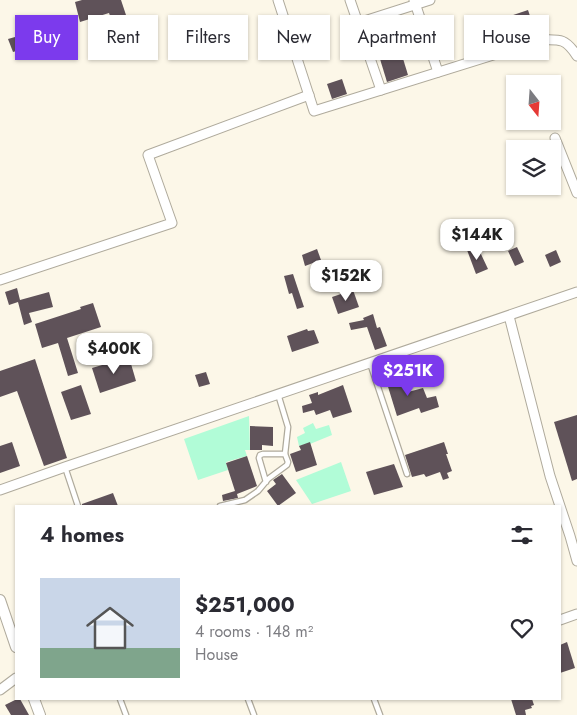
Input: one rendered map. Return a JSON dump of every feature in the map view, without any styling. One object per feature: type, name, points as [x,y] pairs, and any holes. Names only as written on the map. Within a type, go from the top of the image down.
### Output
[{"type":"street","points":[[278,0],[314,111],[540,40],[563,40],[569,44],[577,56]]},
{"type":"street","points":[[350,0],[355,15]]},
{"type":"street","points":[[379,15],[414,2],[430,0]]},
{"type":"street","points":[[414,2],[438,72]]},
{"type":"street","points":[[371,60],[381,90]]},
{"type":"street","points":[[0,280],[172,223],[148,155],[309,95]]},
{"type":"street","points":[[555,138],[577,193]]},
{"type":"street","points":[[0,490],[577,294]]},
{"type":"street","points":[[509,316],[550,476],[560,505]]},
{"type":"street","points":[[561,508],[577,561]]},
{"type":"street","points":[[0,600],[15,645]]},
{"type":"street","points":[[561,620],[577,614]]},
{"type":"street","points":[[0,690],[15,679]]},
{"type":"street","points":[[34,700],[40,715]]},
{"type":"lane","points":[[370,363],[407,474]]},
{"type":"lane","points":[[224,505],[245,500],[287,465],[288,462],[285,454],[288,427],[278,394]]},
{"type":"lane","points":[[266,482],[258,458],[260,455],[285,454]]},
{"type":"lane","points":[[65,467],[78,505]]},
{"type":"lane","points":[[120,700],[126,715]]},
{"type":"lane","points":[[248,700],[254,715]]},
{"type":"lane","points":[[374,700],[380,715]]},
{"type":"green space","points":[[249,416],[250,450],[245,450],[247,456],[226,462],[228,470],[198,480],[184,439]]},
{"type":"green space","points":[[313,423],[316,429],[329,425],[332,435],[310,444],[299,446],[297,437],[305,433],[303,428]]},
{"type":"green space","points":[[341,462],[351,491],[312,504],[296,480]]},
{"type":"building","points":[[82,0],[121,0],[126,15],[110,15],[109,13],[88,15],[88,20],[80,22],[75,2]]},
{"type":"building","points":[[528,10],[530,15],[513,15]]},
{"type":"building","points":[[15,37],[15,51],[13,52],[8,39]]},
{"type":"building","points":[[380,60],[403,60],[408,75],[387,82]]},
{"type":"building","points":[[342,79],[347,94],[332,99],[327,84]]},
{"type":"building","points":[[474,247],[477,253],[480,252],[488,269],[476,274],[467,250]]},
{"type":"building","points":[[517,247],[524,262],[515,266],[508,251]]},
{"type":"building","points":[[317,249],[321,260],[305,266],[302,255]]},
{"type":"building","points":[[556,250],[561,262],[550,267],[545,255]]},
{"type":"building","points":[[293,274],[304,307],[297,309],[292,293],[289,294],[284,276]]},
{"type":"building","points":[[17,288],[20,300],[49,292],[53,307],[29,313],[32,322],[24,325],[18,302],[9,305],[5,292]]},
{"type":"building","points":[[353,290],[359,307],[338,314],[332,297]]},
{"type":"building","points":[[93,303],[101,327],[67,338],[78,373],[68,376],[58,343],[42,348],[35,324],[81,309],[80,307]]},
{"type":"building","points":[[373,314],[377,328],[380,327],[387,346],[375,350],[367,327],[351,330],[349,323],[364,320],[363,318]]},
{"type":"building","points":[[307,329],[308,331],[314,330],[319,343],[292,352],[287,336]]},
{"type":"building","points":[[129,357],[136,381],[100,393],[92,368]]},
{"type":"building","points":[[35,359],[67,458],[44,466],[17,391],[0,397],[0,371]]},
{"type":"building","points":[[206,372],[210,384],[199,387],[195,375]]},
{"type":"building","points":[[402,372],[408,392],[423,388],[427,398],[436,396],[439,407],[421,413],[419,408],[397,416],[385,377]]},
{"type":"building","points":[[81,385],[91,414],[71,420],[61,392]]},
{"type":"building","points":[[343,385],[352,412],[333,418],[330,410],[316,415],[314,410],[303,413],[302,406],[312,403],[309,395],[318,392],[318,395]]},
{"type":"building","points":[[577,415],[577,479],[572,481],[554,422]]},
{"type":"building","points":[[250,426],[273,427],[273,446],[262,445],[262,450],[250,450]]},
{"type":"building","points":[[12,442],[20,466],[0,473],[0,446]]},
{"type":"building","points":[[310,442],[317,465],[296,472],[290,454],[301,450],[299,446]]},
{"type":"building","points":[[444,442],[452,471],[447,473],[449,478],[443,480],[440,472],[426,477],[424,474],[412,477],[405,455]]},
{"type":"building","points":[[247,456],[257,486],[237,494],[238,498],[223,501],[222,495],[235,491],[226,463]]},
{"type":"building","points":[[394,464],[403,487],[374,495],[366,472]]},
{"type":"building","points":[[282,474],[296,493],[277,505],[267,491],[276,484],[273,480]]},
{"type":"building","points":[[113,493],[118,505],[82,505]]},
{"type":"building","points":[[567,642],[575,668],[561,673],[561,645]]},
{"type":"building","points":[[15,700],[21,700],[29,715],[11,715],[5,705]]},
{"type":"building","points":[[511,700],[532,700],[534,705],[531,706],[532,708],[525,710],[526,715],[516,715]]}]
